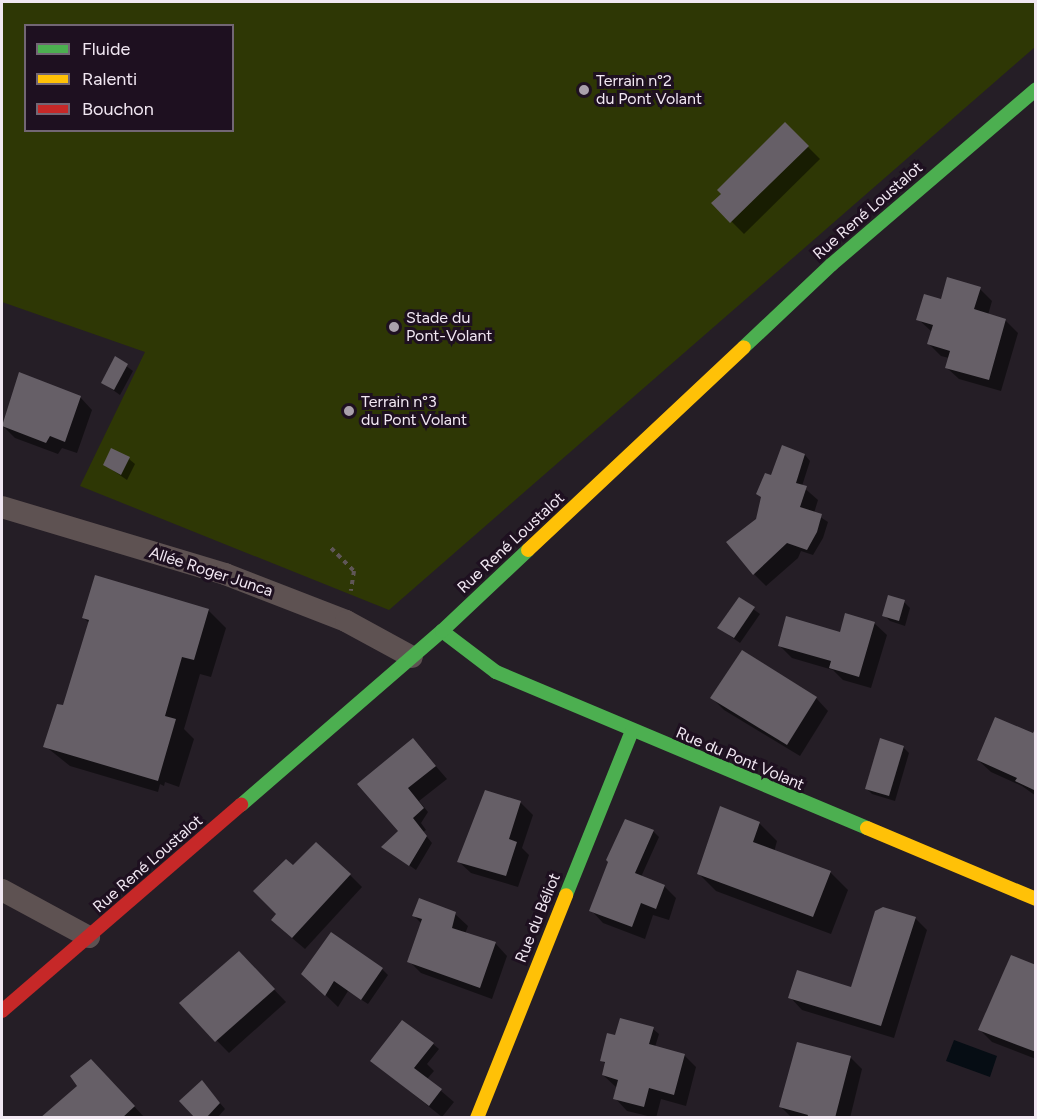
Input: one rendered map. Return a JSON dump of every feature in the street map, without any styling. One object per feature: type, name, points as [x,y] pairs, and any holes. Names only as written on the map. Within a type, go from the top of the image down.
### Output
[{"type":"street","name":"Rue René Loustalot","points":[[2,1011],[442,631],[831,264],[1035,89]]},
{"type":"street","name":"Rue du Pont Volant","points":[[442,631],[496,672],[1035,899]]},
{"type":"street","name":"Rue du Béliot","points":[[477,1118],[632,731]]},
{"type":"lane","name":"Allée Roger Junca","points":[[2,507],[225,574],[346,621],[412,657]]},
{"type":"lane","points":[[2,890],[89,937]]},
{"type":"path","points":[[331,548],[354,571],[346,621]]},
{"type":"green space","name":"Stade du Pont-Volant","points":[[2,2],[1035,2],[1035,47],[389,610],[80,486],[145,352],[2,302]]},
{"type":"shaded area","points":[[954,1040],[997,1056],[990,1077],[946,1061]]},
{"type":"building","points":[[785,122],[809,146],[730,223],[711,203],[721,194],[717,190]]},
{"type":"building","points":[[947,277],[981,287],[974,309],[1006,319],[989,380],[945,368],[950,351],[927,344],[933,325],[916,320],[924,294],[941,299]]},
{"type":"building","points":[[115,356],[128,364],[114,390],[101,383]]},
{"type":"building","points":[[19,372],[81,396],[65,442],[50,436],[46,443],[2,426]]},
{"type":"building","points":[[782,445],[805,454],[796,483],[807,486],[800,507],[822,514],[817,532],[807,550],[787,543],[753,575],[726,542],[756,519],[761,497],[756,494],[765,473],[771,475]]},
{"type":"building","points":[[111,448],[130,457],[121,475],[103,465]]},
{"type":"building","points":[[95,575],[209,609],[194,660],[182,657],[165,716],[176,719],[158,781],[43,747],[57,704],[63,705],[89,620],[82,618]]},
{"type":"building","points":[[888,595],[905,600],[899,621],[882,616]]},
{"type":"building","points":[[739,597],[755,607],[734,638],[717,628]]},
{"type":"building","points":[[845,613],[875,622],[859,677],[829,668],[831,661],[778,646],[786,616],[840,632]]},
{"type":"building","points":[[742,650],[817,697],[787,745],[710,698]]},
{"type":"building","points":[[995,717],[1033,733],[1036,727],[1034,790],[1015,781],[1017,778],[977,760]]},
{"type":"building","points":[[413,738],[436,766],[408,788],[424,808],[413,818],[427,836],[409,866],[381,847],[398,831],[357,784]]},
{"type":"building","points":[[880,738],[904,746],[889,796],[865,789]]},
{"type":"building","points":[[485,790],[521,801],[509,839],[517,842],[506,876],[457,862]]},
{"type":"building","points":[[720,806],[760,822],[753,842],[831,871],[813,917],[697,874]]},
{"type":"building","points":[[625,819],[654,830],[635,873],[665,885],[656,909],[641,903],[632,927],[589,911],[608,862],[606,860]]},
{"type":"building","points":[[316,842],[351,874],[292,938],[271,920],[276,914],[253,891],[286,859],[293,865]]},
{"type":"building","points":[[419,898],[456,912],[452,928],[496,942],[480,988],[407,962],[422,919],[412,916]]},
{"type":"building","points":[[883,907],[916,917],[881,1026],[788,998],[797,970],[851,987],[875,911]]},
{"type":"building","points":[[331,932],[383,968],[361,1000],[334,981],[325,996],[301,974]]},
{"type":"building","points":[[239,951],[275,989],[215,1042],[179,1003]]},
{"type":"building","points":[[1011,955],[1036,965],[1036,1052],[978,1030]]},
{"type":"building","points":[[620,1018],[654,1027],[649,1044],[685,1054],[674,1095],[649,1088],[644,1107],[613,1099],[618,1080],[602,1075],[605,1062],[600,1061],[607,1033],[615,1035]]},
{"type":"building","points":[[402,1020],[434,1043],[414,1068],[442,1089],[429,1106],[370,1061]]},
{"type":"building","points":[[797,1042],[851,1056],[835,1118],[807,1118],[808,1115],[779,1107]]},
{"type":"building","points":[[91,1059],[135,1106],[122,1118],[40,1118],[77,1086],[70,1076]]},
{"type":"building","points":[[202,1080],[220,1103],[206,1118],[195,1118],[179,1101]]},
{"type":"traffic: fast","points":[[744,347],[831,265],[1036,89]]},
{"type":"traffic: fast","points":[[241,805],[442,631],[528,550]]},
{"type":"traffic: fast","points":[[442,631],[496,672],[867,828]]},
{"type":"traffic: fast","points":[[566,895],[632,731]]},
{"type":"traffic: slow","points":[[528,550],[744,347]]},
{"type":"traffic: slow","points":[[867,828],[1036,899]]},
{"type":"traffic: slow","points":[[477,1118],[566,895]]},
{"type":"traffic: jam","points":[[2,1011],[241,805]]},
{"type":"place","name":"Terrain n°2 du Pont Volant","points":[[584,90]]},
{"type":"place","name":"Stade du Pont-Volant","points":[[394,327]]},
{"type":"place","name":"Terrain n°3 du Pont Volant","points":[[349,411]]}]
